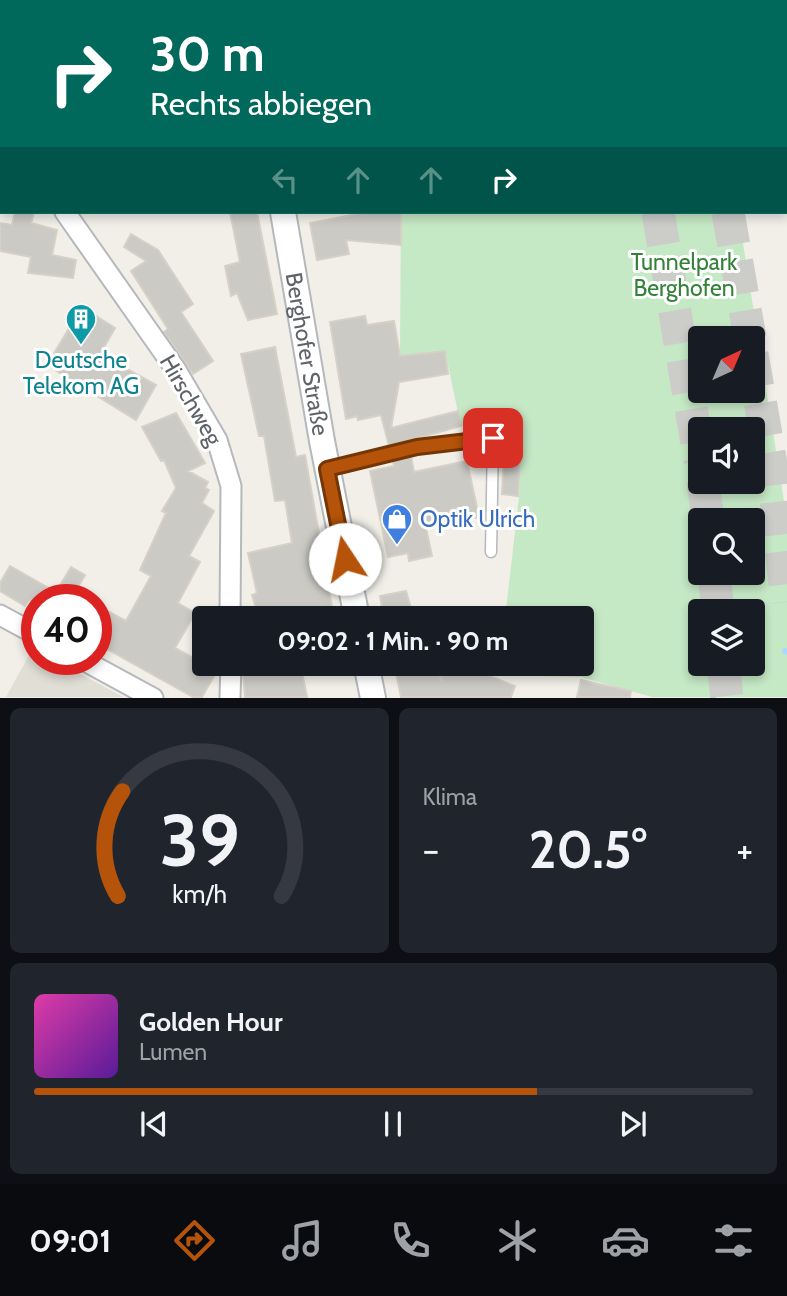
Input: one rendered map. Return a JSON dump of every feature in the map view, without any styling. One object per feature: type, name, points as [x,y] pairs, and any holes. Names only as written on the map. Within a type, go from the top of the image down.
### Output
[{"type":"street","name":"Hirschweg","points":[[66,214],[176,370],[217,440],[231,485],[230,606]]},
{"type":"street","name":"Berghofer Straße","points":[[283,214],[327,469],[355,606]]},
{"type":"street","points":[[0,615],[21,626]]},
{"type":"street","points":[[111,675],[153,698]]},
{"type":"street","points":[[230,698],[231,676]]},
{"type":"street","points":[[369,676],[373,698]]},
{"type":"lane","points":[[327,469],[417,447],[493,438],[491,552]]},
{"type":"shaded area","points":[[21,670],[21,675],[83,675],[123,697],[6,697]]},
{"type":"green space","name":"Tunnelpark Berghofen","points":[[401,214],[738,214],[756,326],[688,326],[688,403],[765,403],[765,382],[787,520],[787,697],[652,697],[581,677],[538,676],[594,676],[594,606],[506,606],[519,498],[522,421],[506,419],[461,426],[445,351],[400,356]]},
{"type":"building","points":[[15,214],[33,214],[31,223],[57,230],[52,255],[76,260],[73,278],[28,273],[31,257],[0,251],[0,223],[12,225]]},
{"type":"building","points":[[230,214],[257,214],[277,314],[248,320],[237,293],[231,296],[225,266],[240,262]]},
{"type":"building","points":[[357,214],[401,214],[401,245],[346,240],[349,254],[317,260],[310,223]]},
{"type":"building","points":[[131,234],[158,250],[193,304],[181,312],[213,361],[193,374],[164,332],[168,329],[131,271],[146,261],[124,247]]},
{"type":"building","points":[[82,307],[115,328],[100,354],[156,385],[136,420],[47,365]]},
{"type":"building","points":[[365,316],[367,325],[394,321],[400,356],[445,351],[448,374],[399,382],[391,428],[458,411],[461,426],[389,446],[381,415],[358,420],[357,416],[346,419],[330,322]]},
{"type":"building","points":[[275,347],[296,457],[305,455],[332,606],[255,606],[252,595],[257,593],[248,553],[292,543],[285,500],[275,501],[264,436],[259,436],[241,354]]},
{"type":"building","points":[[176,413],[205,463],[188,471],[208,482],[205,488],[209,490],[202,503],[214,511],[189,556],[200,562],[178,603],[192,611],[192,618],[175,648],[192,657],[192,676],[214,676],[202,697],[193,697],[112,652],[112,614],[126,621],[151,576],[140,570],[166,513],[162,511],[176,488],[164,460],[161,461],[142,427]]},
{"type":"building","points":[[506,419],[522,420],[518,496],[502,494]]},
{"type":"building","points":[[411,456],[414,472],[467,461],[479,517],[426,528],[432,556],[409,561],[408,553],[388,557],[370,471],[394,466],[393,461]]},
{"type":"building","points":[[10,566],[42,584],[21,584],[21,604],[0,591],[0,583]]},
{"type":"building","points":[[71,567],[85,575],[80,584],[61,584]]},
{"type":"building","points":[[406,591],[410,606],[382,606],[380,596]]},
{"type":"building","points":[[243,676],[303,676],[307,697],[245,697]]},
{"type":"building","points":[[397,676],[440,676],[441,681],[442,676],[490,676],[515,686],[511,697],[401,697]]},
{"type":"building","points":[[581,680],[631,691],[630,697],[577,697]]},
{"type":"waterway","points":[[713,676],[713,698]]},
{"type":"tunnel","points":[[658,214],[693,417]]},
{"type":"tunnel","points":[[728,214],[748,326]]},
{"type":"tunnel","points":[[760,403],[774,481],[787,602]]},
{"type":"tunnel","points":[[705,494],[706,508]]},
{"type":"tunnel","points":[[715,585],[717,599]]},
{"type":"tunnel","points":[[724,676],[727,698]]},
{"type":"place","name":"Deutsche Telekom AG","points":[[81,346]]},
{"type":"place","name":"Optik Ulrich","points":[[397,546]]},
{"type":"route","points":[[345,559],[327,469],[417,447],[493,438]]}]
